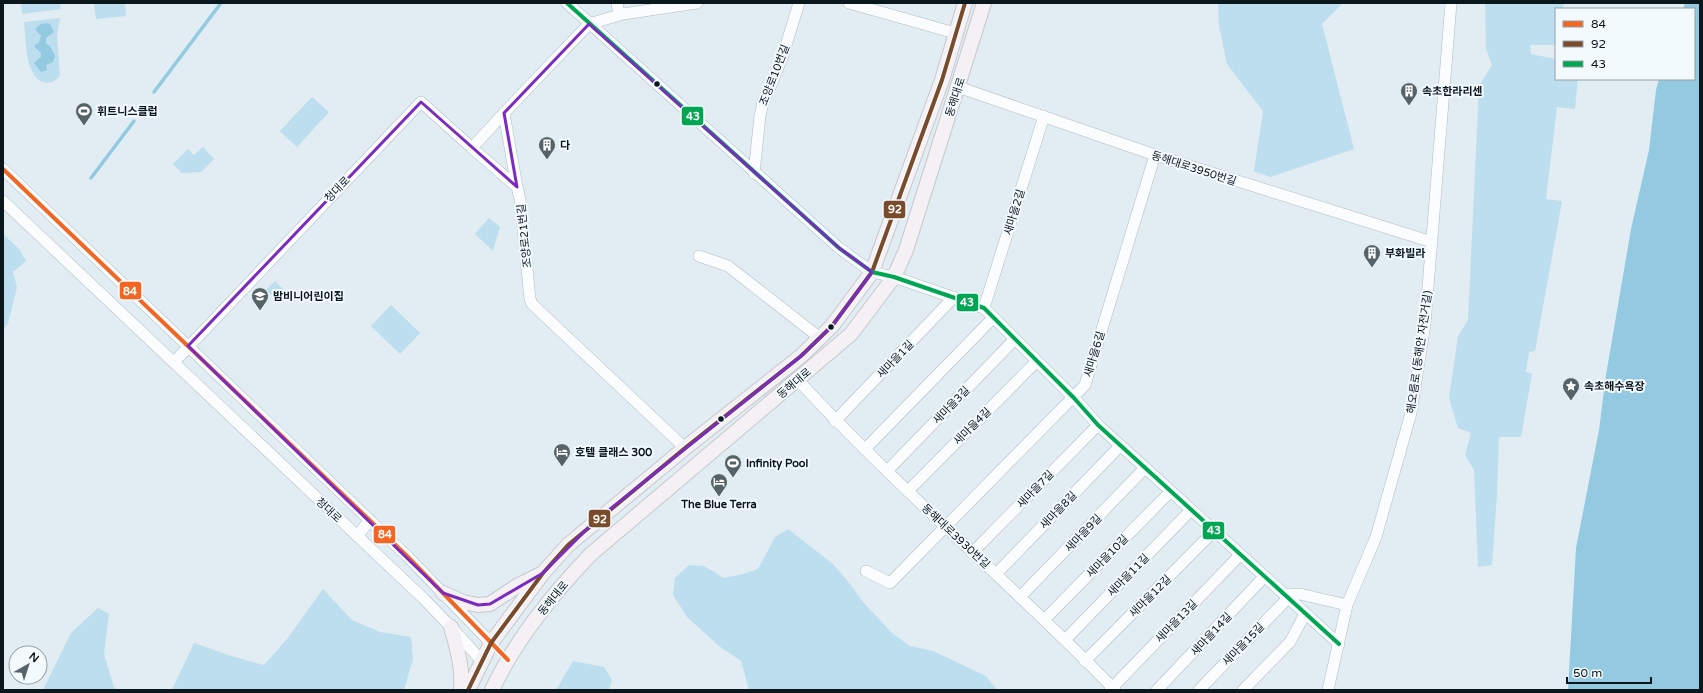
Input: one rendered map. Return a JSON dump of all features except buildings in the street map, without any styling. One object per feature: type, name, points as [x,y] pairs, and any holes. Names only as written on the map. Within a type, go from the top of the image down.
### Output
[{"type":"main road","name":"동해대로","points":[[468,690],[491,643],[543,573],[576,538],[685,448],[786,368],[820,338],[832,326],[872,272],[942,80],[965,3]]},
{"type":"main road","name":"동해대로","points":[[492,690],[508,660],[550,600],[591,554],[851,334],[894,277],[906,250],[984,3]]},
{"type":"main road","points":[[955,34],[973,39]]},
{"type":"main road","points":[[443,592],[463,602],[478,605],[490,604],[517,586],[543,573]]},
{"type":"main road","points":[[451,627],[460,659],[462,678],[461,690]]},
{"type":"main road","points":[[491,643],[508,660]]},
{"type":"main road","points":[[482,661],[498,677]]},
{"type":"street","points":[[566,3],[839,248],[872,272],[894,277],[984,308],[1120,446],[1339,644]]},
{"type":"street","points":[[617,3],[619,15]]},
{"type":"street","points":[[517,187],[472,148],[589,24],[619,15],[673,4],[697,3]]},
{"type":"street","name":"조양로10번길","points":[[754,173],[760,116],[763,102],[783,55],[799,3]]},
{"type":"street","points":[[849,3],[955,34]]},
{"type":"street","name":"해오름로 (동해안 자전거길)","points":[[1328,690],[1347,605],[1376,537],[1411,413],[1425,324],[1451,3]]},
{"type":"street","name":"동해대로3950번길","points":[[958,87],[1155,156],[1432,242]]},
{"type":"street","name":"청대로","points":[[174,362],[421,102],[472,148]]},
{"type":"street","name":"조양로21번길","points":[[504,113],[520,199],[530,299],[532,304],[685,448]]},
{"type":"street","name":"새마을2길","points":[[984,308],[1044,116]]},
{"type":"street","name":"새마을6길","points":[[866,571],[890,583],[1074,398],[1085,385],[1155,156]]},
{"type":"street","name":"청대로","points":[[3,169],[370,520],[443,592],[491,643]]},
{"type":"street","name":"청대로","points":[[3,202],[357,536],[451,627],[482,661]]},
{"type":"street","points":[[699,256],[728,266],[820,338]]},
{"type":"street","name":"새마을1길","points":[[836,421],[954,297]]},
{"type":"street","points":[[865,450],[993,318]]},
{"type":"street","name":"새마을3길","points":[[887,471],[1015,339]]},
{"type":"street","name":"새마을4길","points":[[908,491],[1036,362]]},
{"type":"street","name":"동해대로3930번길","points":[[798,380],[865,450],[945,528],[1065,640],[1113,689]]},
{"type":"street","name":"새마을7길","points":[[972,553],[1098,425]]},
{"type":"street","name":"새마을8길","points":[[996,574],[1120,446]]},
{"type":"street","name":"새마을9길","points":[[1020,597],[1145,468]]},
{"type":"street","name":"새마을10길","points":[[1044,620],[1170,492]]},
{"type":"street","name":"새마을11길","points":[[1065,640],[1191,510]]},
{"type":"street","points":[[357,536],[370,520]]},
{"type":"street","name":"새마을12길","points":[[1085,661],[1214,532]]},
{"type":"street","name":"새마을13길","points":[[1113,689],[1240,555]]},
{"type":"street","name":"새마을14길","points":[[1157,690],[1264,577]]},
{"type":"street","points":[[1286,597],[1300,594],[1347,605]]},
{"type":"street","name":"새마을15길","points":[[1199,690],[1286,597]]},
{"type":"street","points":[[1243,690],[1290,642],[1305,614]]},
{"type":"highlighted area","points":[[589,24],[839,248],[872,272],[832,326],[801,356],[594,522],[543,573],[490,604],[478,605],[443,593],[188,346],[421,102],[517,187],[504,113]]},
{"type":"shaded area","points":[[21,3],[60,3],[61,9],[22,14]]},
{"type":"shaded area","points":[[94,3],[125,3],[126,16],[96,19]]},
{"type":"shaded area","points":[[1218,3],[1343,3],[1322,24],[1354,149],[1270,177],[1254,171],[1263,111],[1227,64],[1219,26]]},
{"type":"shaded area","points":[[1485,3],[1564,3],[1563,8],[1555,8],[1555,45],[1530,45],[1531,54],[1555,59],[1555,80],[1578,80],[1575,109],[1557,107],[1546,199],[1562,201],[1535,351],[1529,352],[1526,372],[1532,374],[1521,437],[1499,437],[1492,565],[1478,567],[1474,470],[1465,455],[1471,433],[1458,428],[1449,398],[1458,336],[1468,320],[1479,86],[1492,65],[1486,49]]},
{"type":"shaded area","points":[[1685,3],[1700,3],[1700,690],[1568,690],[1576,548],[1599,430],[1606,375],[1631,229],[1649,150],[1656,90],[1659,80],[1695,80],[1695,8],[1683,8]]},
{"type":"shaded area","points":[[60,18],[57,35],[60,76],[53,82],[43,82],[37,78],[30,65],[26,47],[24,22]]},
{"type":"shaded area","points":[[41,24],[50,24],[54,32],[46,38],[46,44],[50,46],[55,56],[53,62],[46,65],[47,70],[41,72],[34,63],[41,57],[41,53],[34,46],[39,42],[41,36],[35,29]]},
{"type":"shaded area","points":[[312,97],[329,112],[297,147],[280,131]]},
{"type":"shaded area","points":[[203,147],[214,159],[201,172],[182,173],[173,164],[188,149],[194,155]]},
{"type":"shaded area","points":[[489,218],[500,227],[493,251],[475,234]]},
{"type":"shaded area","points":[[3,234],[19,249],[26,261],[13,272],[17,287],[8,323],[3,331]]},
{"type":"shaded area","points":[[275,281],[288,294],[280,303],[266,290]]},
{"type":"shaded area","points":[[391,305],[420,333],[400,354],[371,326]]},
{"type":"shaded area","points":[[788,529],[833,564],[863,602],[892,633],[910,646],[933,651],[986,676],[997,690],[749,690],[741,661],[719,646],[687,617],[673,595],[675,578],[689,565],[704,566],[724,578],[758,569],[775,537]]},
{"type":"shaded area","points":[[323,589],[352,620],[380,632],[411,637],[413,659],[404,690],[172,690],[194,643],[231,656],[264,665],[287,639]]},
{"type":"shaded area","points":[[98,608],[109,614],[104,654],[115,690],[43,690],[45,685],[48,685],[48,680],[71,633]]},
{"type":"shaded area","points":[[573,661],[604,667],[612,680],[609,690],[556,690]]},
{"type":"waterway","points":[[154,92],[221,3]]},
{"type":"waterway","points":[[91,178],[134,121]]},
{"type":"transit line","name":"43","points":[[567,3],[839,248],[872,272],[894,277],[984,308],[1074,398],[1098,425],[1339,644]]},
{"type":"transit line","name":"92","points":[[468,690],[491,643],[543,573],[568,545],[685,448],[801,356],[832,326],[872,272],[942,80],[965,3]]},
{"type":"transit line","name":"84","points":[[3,169],[407,556],[508,660]]},
{"type":"place","name":"속초한라리센","points":[[1409,106]]},
{"type":"place","name":"휘트니스클럽","points":[[84,126]]},
{"type":"place","name":"다","points":[[547,160]]},
{"type":"place","name":"부화빌라","points":[[1372,268]]},
{"type":"place","name":"밤비니어린이집","points":[[260,311]]},
{"type":"place","name":"속초해수욕장","points":[[1571,401]]},
{"type":"place","name":"호텔 클래스 300","points":[[562,467]]},
{"type":"place","name":"Infinity Pool","points":[[733,478]]},
{"type":"place","name":"The Blue Terra","points":[[719,497]]}]
